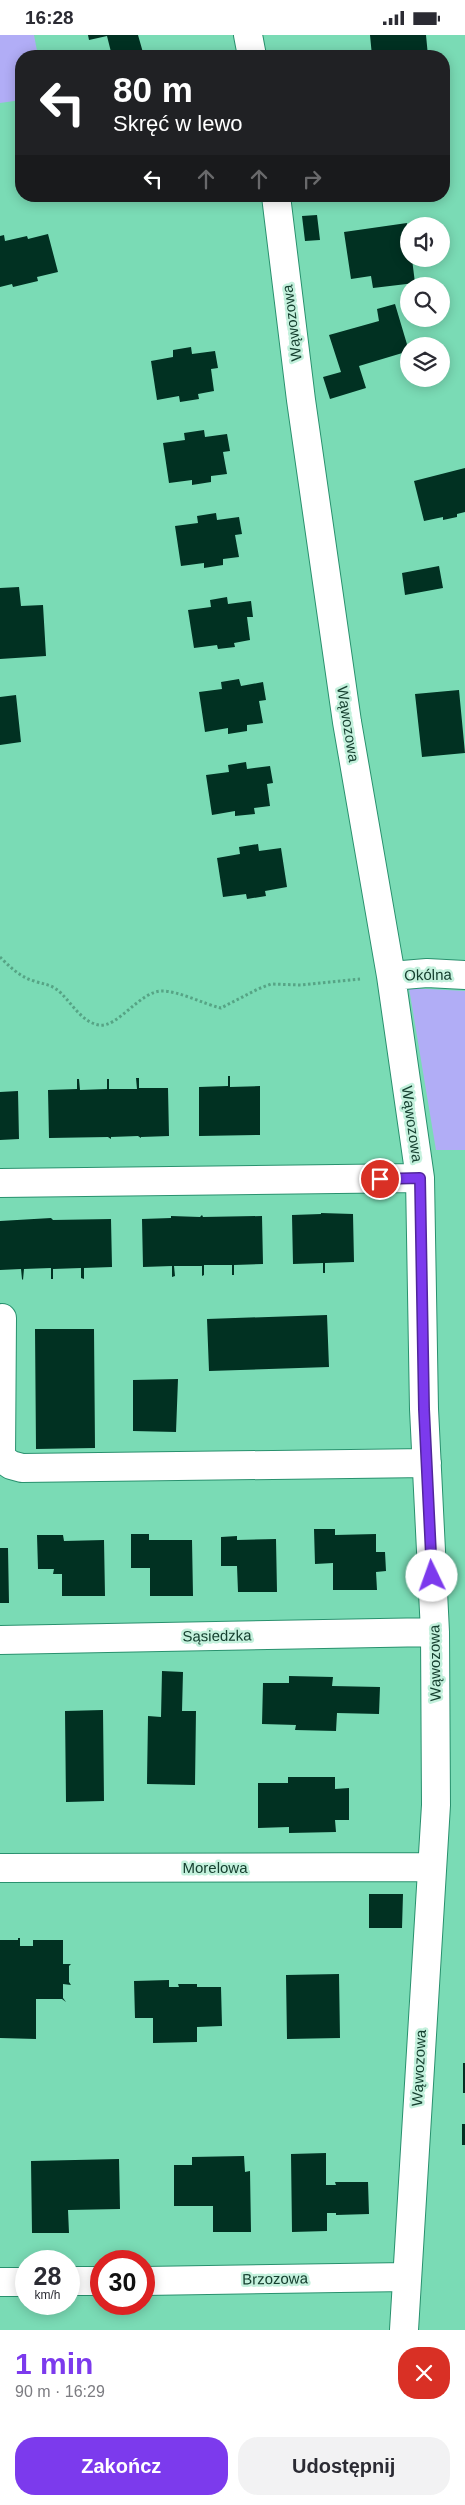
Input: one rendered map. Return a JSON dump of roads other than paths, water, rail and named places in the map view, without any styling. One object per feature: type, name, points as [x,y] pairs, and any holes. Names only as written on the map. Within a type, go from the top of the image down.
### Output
[{"type":"street","points":[[248,35],[251,50]]},
{"type":"street","name":"Wąwozowa","points":[[277,202],[347,722],[391,976],[420,1178],[427,1463],[434,1632],[436,1805],[404,2330]]},
{"type":"street","name":"Okólna","points":[[391,976],[427,973],[465,975]]},
{"type":"street","points":[[0,1183],[420,1178]]},
{"type":"street","points":[[2,1318],[1,1457],[11,1465],[22,1468],[427,1463]]},
{"type":"street","name":"Sąsiedzka","points":[[0,1640],[434,1632]]},
{"type":"street","name":"Morelowa","points":[[0,1868],[431,1867]]},
{"type":"street","name":"Brzozowa","points":[[155,2281],[407,2277]]},
{"type":"street","points":[[0,2282],[15,2282]]}]
